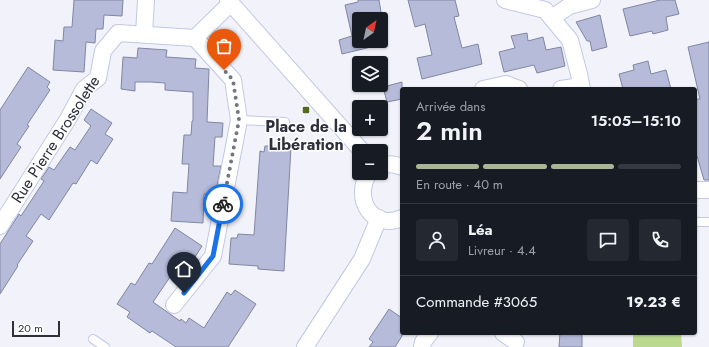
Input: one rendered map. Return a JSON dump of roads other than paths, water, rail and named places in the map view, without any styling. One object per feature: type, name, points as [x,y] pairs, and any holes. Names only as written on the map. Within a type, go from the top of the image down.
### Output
[{"type":"street","points":[[144,34],[146,0]]},
{"type":"street","points":[[505,0],[523,2],[545,10],[552,18],[570,40],[580,74],[581,87]]},
{"type":"street","points":[[552,18],[569,6],[592,0]]},
{"type":"street","points":[[174,305],[213,256],[239,120],[233,80],[195,38],[230,1],[356,144]]},
{"type":"street","name":"Rue Pierre Brossolette","points":[[0,226],[68,119],[84,89],[98,78],[103,50],[118,33],[195,38]]},
{"type":"street","points":[[492,87],[506,84],[514,87]]},
{"type":"street","points":[[388,164],[395,164],[400,166]]},
{"type":"street","points":[[364,180],[362,198],[368,210],[379,218],[388,220],[400,219]]},
{"type":"street","points":[[697,190],[709,190]]},
{"type":"street","points":[[305,347],[362,259],[379,218]]},
{"type":"street","points":[[422,347],[423,342],[428,335]]},
{"type":"lane","points":[[239,120],[285,122]]},
{"type":"lane","points":[[697,222],[709,222]]},
{"type":"lane","points":[[93,339],[105,347]]},
{"type":"place","name":"Place de la Libération","points":[[306,110]]}]
